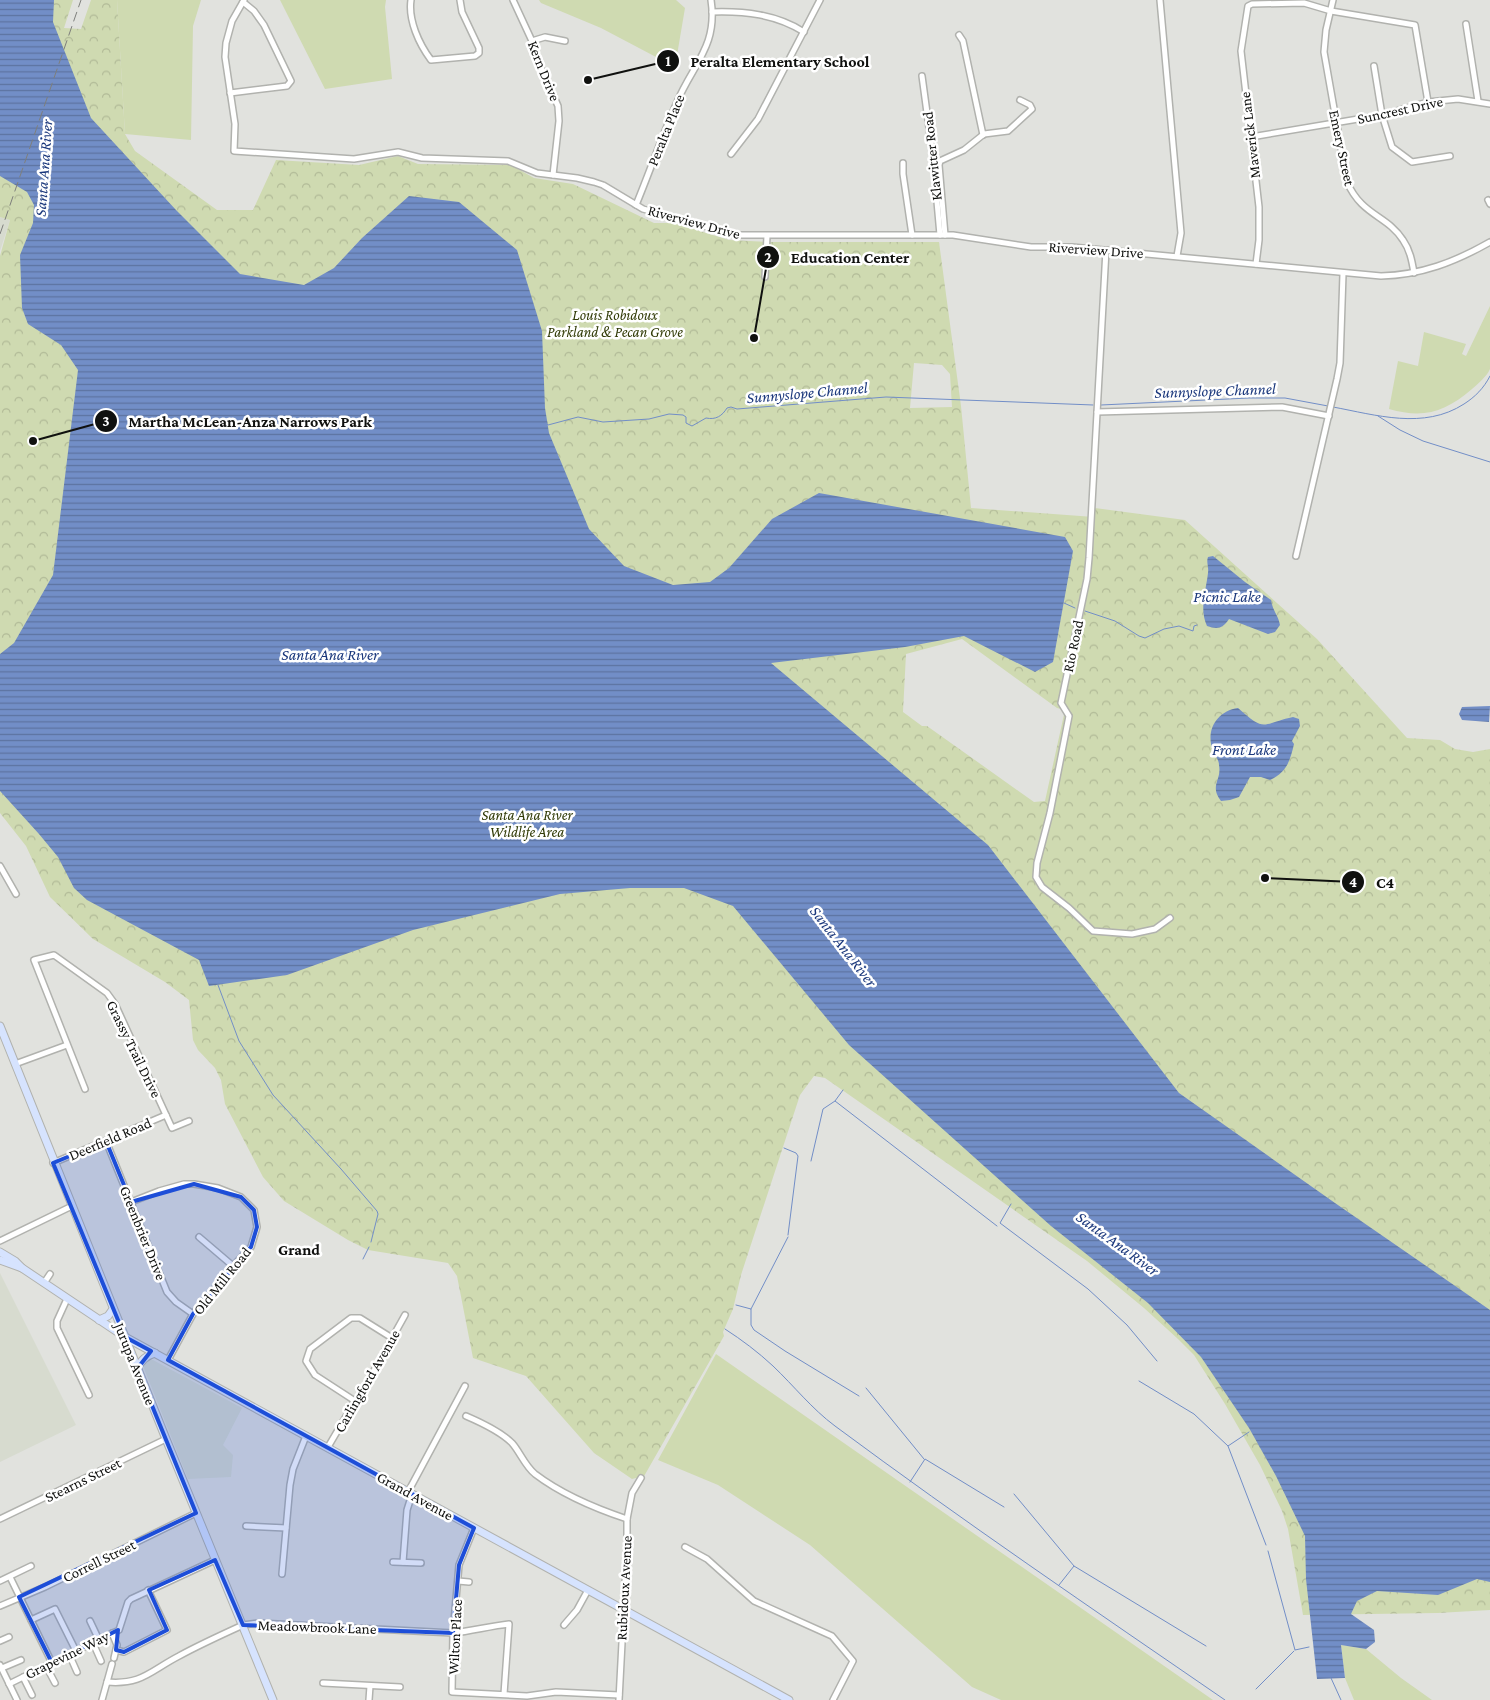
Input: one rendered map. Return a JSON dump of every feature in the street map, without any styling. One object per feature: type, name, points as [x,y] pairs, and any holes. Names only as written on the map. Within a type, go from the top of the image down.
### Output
[{"type":"main road","name":"Jurupa Avenue","points":[[0,1026],[137,1369],[273,1700]]},
{"type":"main road","name":"Grand Avenue","points":[[0,1252],[16,1261],[22,1268],[44,1284],[125,1337],[789,1700]]},
{"type":"main road","name":"Grand Avenue","points":[[0,1260],[22,1268]]},
{"type":"main road","points":[[99,1320],[108,1316],[113,1309]]},
{"type":"main road","points":[[137,1369],[144,1358],[155,1353]]},
{"type":"street","points":[[411,0],[414,26],[431,60],[475,56],[479,52],[479,48],[462,12],[460,0]]},
{"type":"street","name":"Kern Drive","points":[[512,0],[532,40],[537,59],[556,99],[559,112],[554,175]]},
{"type":"street","name":"Peralta Place","points":[[636,205],[677,102],[705,51],[711,34],[711,0]]},
{"type":"street","points":[[731,154],[758,119],[820,0]]},
{"type":"street","points":[[1160,0],[1180,225],[1177,256]]},
{"type":"street","name":"Emery Street","points":[[1333,0],[1326,30],[1324,52],[1345,174],[1351,190],[1362,206],[1388,224],[1399,235],[1408,248],[1414,273]]},
{"type":"street","points":[[244,1],[264,25],[291,81],[287,86],[230,93],[225,57],[226,43],[232,21],[244,1]]},
{"type":"street","name":"Maverick Lane","points":[[1256,264],[1259,207],[1241,51],[1248,6],[1252,4],[1294,2],[1331,11]]},
{"type":"street","points":[[1331,11],[1415,25],[1428,102]]},
{"type":"street","points":[[712,12],[746,12],[768,16],[791,24],[804,32]]},
{"type":"street","points":[[1466,24],[1478,101]]},
{"type":"street","points":[[959,35],[963,41],[983,135]]},
{"type":"street","points":[[532,40],[545,38],[565,41]]},
{"type":"street","points":[[1374,66],[1382,115],[1392,147],[1412,162],[1450,156]]},
{"type":"street","name":"Klawitter Road","points":[[922,76],[936,164],[943,235]]},
{"type":"street","name":"Riverview Drive","points":[[230,93],[235,124],[234,151],[354,159],[398,152],[422,158],[508,161],[538,172],[577,178],[603,185],[636,205],[658,214],[736,235],[943,235],[1031,247],[1072,247],[1380,276],[1414,273],[1448,263],[1490,242]]},
{"type":"street","name":"Suncrest Drive","points":[[1251,137],[1382,115],[1428,102],[1458,99],[1490,104]]},
{"type":"street","points":[[936,164],[944,158],[964,150],[983,135],[1008,131],[1031,111],[1032,107],[1020,100]]},
{"type":"street","points":[[904,163],[903,174],[912,235]]},
{"type":"street","points":[[765,277],[767,236]]},
{"type":"street","name":"Rio Road","points":[[1106,250],[1087,578],[1061,703],[1069,716],[1050,814],[1037,863],[1036,877],[1042,887],[1093,931],[1132,934],[1155,929],[1170,918]]},
{"type":"street","points":[[1296,556],[1333,403],[1340,363],[1343,274]]},
{"type":"street","points":[[1098,407],[1282,407],[1330,413]]},
{"type":"street","points":[[0,866],[16,894]]},
{"type":"street","name":"Grassy Trail Drive","points":[[68,1045],[34,960],[54,955],[107,993],[115,1004],[172,1128]]},
{"type":"street","points":[[15,1064],[68,1045],[85,1090]]},
{"type":"street","name":"Deerfield Road","points":[[54,1163],[166,1115]]},
{"type":"street","name":"Deerfield Road","points":[[172,1128],[189,1121]]},
{"type":"street","name":"Greenbrier Drive","points":[[106,1142],[167,1292],[176,1302],[194,1314]]},
{"type":"street","name":"Old Mill Road","points":[[132,1202],[159,1191],[184,1184],[218,1188],[240,1197],[254,1210],[258,1227],[252,1247],[233,1266],[194,1314],[168,1360]]},
{"type":"street","points":[[0,1240],[72,1206]]},
{"type":"street","points":[[198,1237],[233,1266]]},
{"type":"street","points":[[44,1284],[50,1274]]},
{"type":"street","points":[[67,1299],[56,1321],[57,1328],[89,1395]]},
{"type":"street","name":"Carlingford Avenue","points":[[328,1448],[406,1315]]},
{"type":"street","points":[[355,1402],[315,1375],[306,1360],[310,1349],[351,1318],[360,1318],[392,1338]]},
{"type":"street","points":[[403,1562],[410,1493],[465,1386]]},
{"type":"street","points":[[466,1416],[511,1443],[533,1472],[546,1481],[602,1510],[627,1519]]},
{"type":"street","points":[[282,1574],[292,1469],[306,1436]]},
{"type":"street","name":"Stearns Street","points":[[0,1520],[166,1439]]},
{"type":"street","name":"Rubidoux Avenue","points":[[619,1697],[627,1519],[632,1493],[641,1478]]},
{"type":"street","name":"Correll Street","points":[[0,1606],[45,1587],[196,1513]]},
{"type":"street","points":[[246,1526],[286,1528]]},
{"type":"street","name":"Wilton Place","points":[[474,1528],[459,1565],[453,1633],[452,1692],[504,1694]]},
{"type":"street","points":[[685,1547],[707,1559],[754,1601],[832,1636],[853,1661],[833,1700]]},
{"type":"street","name":"Grapevine Way","points":[[9,1684],[119,1630],[122,1626],[128,1602],[148,1590],[180,1578],[216,1560]]},
{"type":"street","points":[[393,1562],[421,1563]]},
{"type":"street","points":[[0,1581],[30,1566]]},
{"type":"street","points":[[10,1577],[52,1663]]},
{"type":"street","name":"Wilton Place","points":[[458,1581],[469,1582]]},
{"type":"street","points":[[116,1650],[124,1652],[167,1630],[148,1590]]},
{"type":"street","points":[[564,1625],[577,1610],[588,1590]]},
{"type":"street","points":[[31,1620],[55,1609],[76,1651]]},
{"type":"street","points":[[90,1621],[99,1640]]},
{"type":"street","name":"Meadowbrook Lane","points":[[107,1682],[127,1682],[150,1674],[177,1656],[243,1625],[258,1623],[453,1633],[509,1624],[504,1694]]},
{"type":"street","points":[[102,1700],[117,1645],[112,1633]]},
{"type":"street","points":[[0,1641],[9,1637]]},
{"type":"street","points":[[92,1643],[101,1660]]},
{"type":"street","points":[[69,1654],[77,1672]]},
{"type":"street","points":[[17,1700],[9,1684],[2,1676],[1,1667],[21,1660]]},
{"type":"street","points":[[46,1666],[55,1683]]},
{"type":"street","points":[[23,1677],[32,1695]]},
{"type":"street","points":[[323,1683],[400,1687]]},
{"type":"street","points":[[369,1700],[370,1686]]},
{"type":"street","points":[[504,1694],[527,1696],[556,1692],[619,1697]]},
{"type":"highlighted area","points":[[106,1141],[131,1202],[194,1184],[241,1197],[254,1210],[257,1227],[251,1247],[193,1314],[168,1360],[474,1528],[459,1565],[453,1633],[243,1625],[215,1560],[149,1590],[167,1630],[124,1652],[116,1650],[118,1630],[52,1663],[19,1597],[196,1513],[137,1369],[151,1351],[125,1337],[53,1163]]},
{"type":"shaded area","points":[[0,217],[10,220],[0,251]]},
{"type":"shaded area","points":[[0,1273],[76,1425],[0,1462]]},
{"type":"shaded area","points":[[148,1359],[242,1408],[223,1445],[233,1455],[231,1477],[188,1479],[143,1366],[143,1363]]},
{"type":"green space","name":"Santa Ana River Wildlife Area","points":[[0,0],[73,0],[64,28],[81,29],[91,0],[117,0],[125,134],[135,151],[217,210],[253,210],[276,160],[359,165],[398,156],[418,164],[511,165],[534,178],[573,184],[654,223],[674,223],[729,240],[771,242],[939,242],[961,406],[971,508],[1094,517],[1095,508],[1185,520],[1317,639],[1407,738],[1440,740],[1455,749],[1473,752],[1490,749],[1490,1610],[1438,1613],[1303,1615],[1288,1529],[1282,1511],[1260,1465],[1194,1355],[1144,1308],[1087,1261],[825,1078],[814,1076],[800,1095],[741,1275],[733,1309],[723,1332],[724,1336],[643,1478],[632,1479],[594,1453],[526,1376],[473,1358],[457,1276],[448,1263],[368,1250],[284,1201],[263,1177],[225,1104],[221,1080],[215,1068],[198,1050],[193,1040],[189,1000],[165,982],[93,939],[50,897],[26,846],[0,813],[0,256],[10,220],[0,217]],"holes":[[[914,363],[942,365],[950,374],[952,407],[910,408]],[[962,639],[1057,708],[1065,710],[1045,801],[1034,802],[927,726],[922,726],[903,712],[906,654]]]},
{"type":"green space","points":[[117,0],[201,0],[193,26],[191,140],[125,134]]},
{"type":"green space","points":[[280,0],[386,0],[385,7],[392,79],[325,89]]},
{"type":"green space","points":[[539,0],[676,0],[685,8],[675,67],[601,28],[541,3]]},
{"type":"green space","points":[[1490,306],[1490,369],[1482,380],[1453,403],[1434,411],[1413,413],[1389,409],[1398,361],[1418,366],[1424,332],[1466,344],[1462,354],[1466,356]]},
{"type":"green space","points":[[716,1354],[1213,1700],[1001,1700],[972,1687],[810,1545],[718,1485],[658,1460]]},
{"type":"green space","points":[[1341,1645],[1366,1649],[1401,1678],[1432,1700],[1354,1700],[1345,1678]]},
{"type":"water","name":"Santa Ana River","points":[[0,0],[54,0],[53,22],[91,118],[176,210],[240,274],[304,285],[334,268],[362,238],[409,196],[459,202],[517,250],[542,331],[545,408],[549,433],[589,529],[624,566],[673,585],[710,582],[729,568],[772,519],[819,493],[1065,537],[1073,551],[1053,662],[1035,672],[964,636],[905,647],[771,663],[988,845],[1179,1093],[1490,1310],[1490,1582],[1477,1579],[1438,1595],[1377,1591],[1357,1601],[1351,1614],[1374,1630],[1375,1642],[1366,1649],[1341,1645],[1345,1678],[1317,1679],[1306,1579],[1305,1536],[1276,1476],[1249,1428],[1201,1357],[1148,1303],[1051,1226],[849,1045],[733,906],[684,888],[630,888],[560,894],[413,930],[287,975],[209,986],[199,960],[87,900],[74,888],[58,857],[0,791],[0,654],[14,643],[53,575],[78,370],[61,345],[28,324],[22,308],[20,255],[33,223],[34,205],[27,192],[0,176]]},
{"type":"water","name":"Picnic Lake","points":[[1213,556],[1271,600],[1280,625],[1275,632],[1268,634],[1229,619],[1220,627],[1207,626],[1204,600],[1208,571],[1207,559]]},
{"type":"water","points":[[1490,706],[1489,722],[1462,720],[1459,714],[1462,707]]},
{"type":"water","name":"Front Lake","points":[[1238,708],[1259,724],[1269,724],[1293,717],[1299,719],[1300,726],[1292,741],[1294,744],[1284,770],[1270,780],[1261,777],[1250,777],[1239,797],[1221,801],[1216,791],[1219,763],[1211,743],[1212,729],[1219,717]]},
{"type":"waterway","name":"Sunnyslope Channel","points":[[1333,407],[1400,418],[1433,417],[1449,412],[1464,404],[1482,388],[1490,376]]},
{"type":"waterway","name":"Sunnyslope Channel","points":[[546,423],[548,425],[578,417],[603,422],[649,419],[669,414],[683,415],[686,417],[686,423],[692,426],[706,418],[718,417],[727,408],[731,407],[737,409],[886,397],[1093,405]]},
{"type":"waterway","name":"Sunnyslope Channel","points":[[1101,405],[1285,398],[1328,406]]},
{"type":"waterway","points":[[1378,416],[1400,430],[1423,441],[1490,462]]},
{"type":"waterway","points":[[1064,603],[1075,608]]},
{"type":"waterway","points":[[1085,611],[1115,621],[1145,638],[1164,629],[1179,626],[1193,631],[1194,626],[1197,625]]},
{"type":"waterway","points":[[218,985],[239,1041],[273,1095],[377,1211],[378,1214],[371,1242]]},
{"type":"waterway","points":[[843,1090],[835,1101],[997,1226]]},
{"type":"waterway","points":[[811,1161],[823,1109],[835,1101]]},
{"type":"waterway","points":[[784,1148],[796,1153],[798,1156],[788,1235]]},
{"type":"waterway","points":[[1011,1204],[1000,1223],[1088,1289],[1127,1325],[1157,1361]]},
{"type":"waterway","points":[[751,1309],[788,1237]]},
{"type":"waterway","points":[[363,1259],[369,1247]]},
{"type":"waterway","points":[[736,1305],[751,1309],[751,1325],[754,1330],[859,1396]]},
{"type":"waterway","points":[[725,1329],[750,1346],[835,1426],[980,1531],[1225,1700]]},
{"type":"waterway","points":[[1139,1381],[1194,1414],[1228,1446],[1249,1432]]},
{"type":"waterway","points":[[866,1388],[924,1459]]},
{"type":"waterway","points":[[1228,1446],[1266,1545]]},
{"type":"waterway","points":[[910,1482],[925,1459],[1004,1507]]},
{"type":"waterway","points":[[1014,1494],[1074,1566]]},
{"type":"waterway","points":[[1268,1551],[1295,1650],[1309,1647]]},
{"type":"waterway","points":[[1059,1585],[1074,1566],[1206,1646]]},
{"type":"waterway","points":[[1256,1689],[1294,1651]]},
{"type":"waterway","points":[[1331,1678],[1341,1700]]},
{"type":"railway","points":[[0,234],[81,0]]},
{"type":"place","name":"Peralta Elementary School","points":[[588,80]]},
{"type":"place","name":"Education Center","points":[[754,338]]},
{"type":"place","name":"Martha McLean-Anza Narrows Park","points":[[33,441]]},
{"type":"place","name":"C4","points":[[1265,878]]},
{"type":"district","name":"Grand","points":[[299,1249]]},
{"type":"park label","name":"Louis Robidoux Parkland & Pecan Grove","points":[[615,324]]}]
